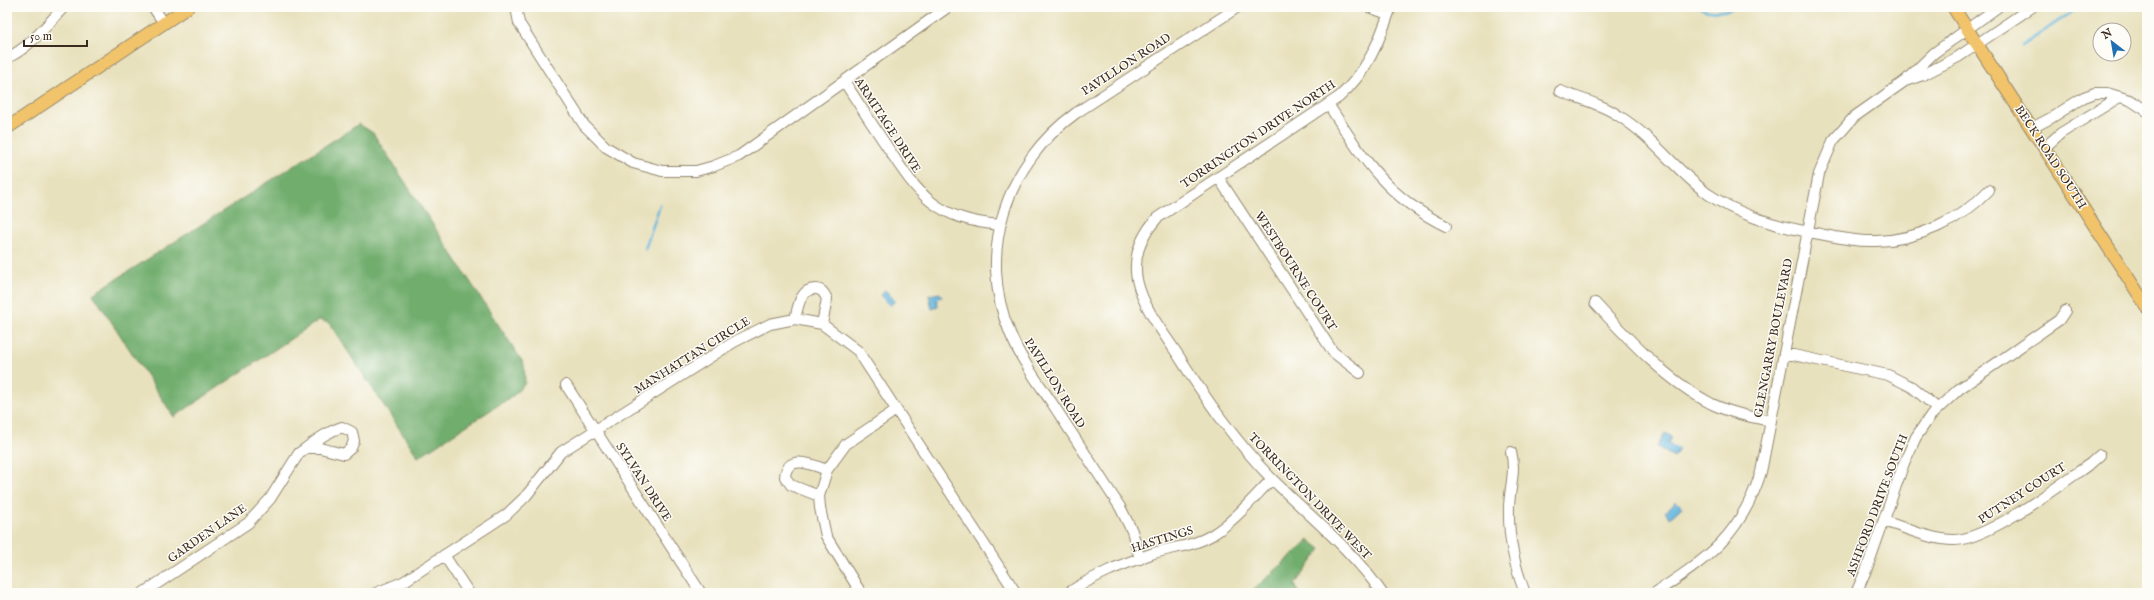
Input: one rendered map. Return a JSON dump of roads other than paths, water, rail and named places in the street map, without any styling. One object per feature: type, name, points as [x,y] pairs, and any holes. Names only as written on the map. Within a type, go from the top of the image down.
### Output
[{"type":"main road","points":[[7,128],[188,7]]},
{"type":"main road","name":"BECK ROAD SOUTH","points":[[1953,7],[2045,147],[2147,307]]},
{"type":"street","points":[[7,58],[19,52],[32,41],[64,7]]},
{"type":"street","points":[[153,7],[164,23]]},
{"type":"street","name":"ARMITAGE DRIVE","points":[[516,7],[519,23],[584,125],[606,147],[633,163],[662,171],[696,171],[714,166],[739,156],[844,81],[904,175],[925,198],[945,210],[968,220],[1000,225]]},
{"type":"street","points":[[844,81],[948,7]]},
{"type":"street","name":"PAVILLON ROAD","points":[[1140,559],[1132,531],[1120,507],[1028,366],[1010,334],[1001,307],[996,278],[996,252],[1000,225],[1008,199],[1021,172],[1037,148],[1055,129],[1076,113],[1238,7]]},
{"type":"street","points":[[1369,7],[1389,10]]},
{"type":"street","name":"GLENGARRY BOULEVARD","points":[[1655,593],[1709,555],[1725,540],[1739,522],[1755,491],[1771,421],[1819,174],[1833,141],[1854,117],[1904,81],[1934,53],[1998,7]]},
{"type":"street","name":"GLENGARRY BOULEVARD","points":[[1904,81],[1941,66],[1978,44],[2032,7]]},
{"type":"street","name":"TORRINGTON DRIVE NORTH","points":[[1138,250],[1143,237],[1157,218],[1347,90],[1363,70],[1377,46],[1389,10]]},
{"type":"street","points":[[1560,92],[1608,109],[1627,121],[1694,182],[1723,203],[1762,221],[1807,232],[1875,241],[1914,235],[1949,221],[1979,200],[1989,190]]},
{"type":"street","points":[[2032,128],[2052,118],[2084,97],[2095,93],[2107,93],[2136,103],[2147,111]]},
{"type":"street","points":[[2045,147],[2061,133],[2118,98]]},
{"type":"street","points":[[1328,104],[1359,152],[1386,185],[1416,210],[1446,226]]},
{"type":"street","name":"WESTBOURNE COURT","points":[[1218,177],[1333,352],[1360,373]]},
{"type":"street","name":"TORRINGTON DRIVE WEST","points":[[1138,250],[1135,267],[1136,281],[1141,297],[1216,413],[1234,438],[1272,479],[1348,553],[1382,593]]},
{"type":"street","points":[[795,319],[802,294],[810,289],[819,289],[824,292],[827,299],[822,324]]},
{"type":"street","points":[[1596,303],[1661,369],[1694,394],[1729,411],[1771,421]]},
{"type":"street","name":"ASHFORD DRIVE SOUTH","points":[[1856,593],[1910,448],[1923,426],[1937,408],[1959,389],[2060,320],[2065,311]]},
{"type":"street","name":"MANHATTAN CIRCLE","points":[[376,593],[403,582],[506,514],[526,496],[561,452],[734,342],[770,324],[795,319],[822,324],[858,351],[1016,593]]},
{"type":"street","points":[[1784,353],[1888,375],[1912,387],[1937,408]]},
{"type":"street","name":"SYLVAN DRIVE","points":[[566,385],[701,593]]},
{"type":"street","points":[[861,593],[826,536],[819,496],[827,470],[846,444],[896,410]]},
{"type":"street","name":"GARDEN LANE","points":[[143,593],[248,523],[270,499],[299,453],[306,448]]},
{"type":"street","points":[[1511,452],[1514,464],[1509,504],[1511,544],[1515,563],[1525,593]]},
{"type":"street","name":"PUTNEY COURT","points":[[1884,521],[1941,539],[1970,539],[1989,531],[2091,464],[2100,455]]},
{"type":"street","points":[[819,496],[791,485],[785,476],[786,472],[790,465],[798,462],[827,470]]},
{"type":"street","name":"HASTINGS","points":[[1068,593],[1107,570],[1151,554],[1186,547],[1212,536],[1226,525],[1272,479]]},
{"type":"street","points":[[444,555],[469,593]]},
{"type":"water","points":[[885,290],[895,301],[890,306],[880,295]]},
{"type":"water","points":[[940,293],[942,297],[937,299],[938,307],[932,309],[929,295]]},
{"type":"water","points":[[1665,433],[1671,437],[1668,443],[1679,449],[1674,457],[1657,447]]},
{"type":"water","points":[[1676,501],[1682,507],[1670,518],[1665,512]]},
{"type":"waterway","points":[[1699,7],[1716,12],[1734,7]]},
{"type":"waterway","points":[[2022,46],[2079,7]]},
{"type":"waterway","points":[[645,249],[660,205]]}]
